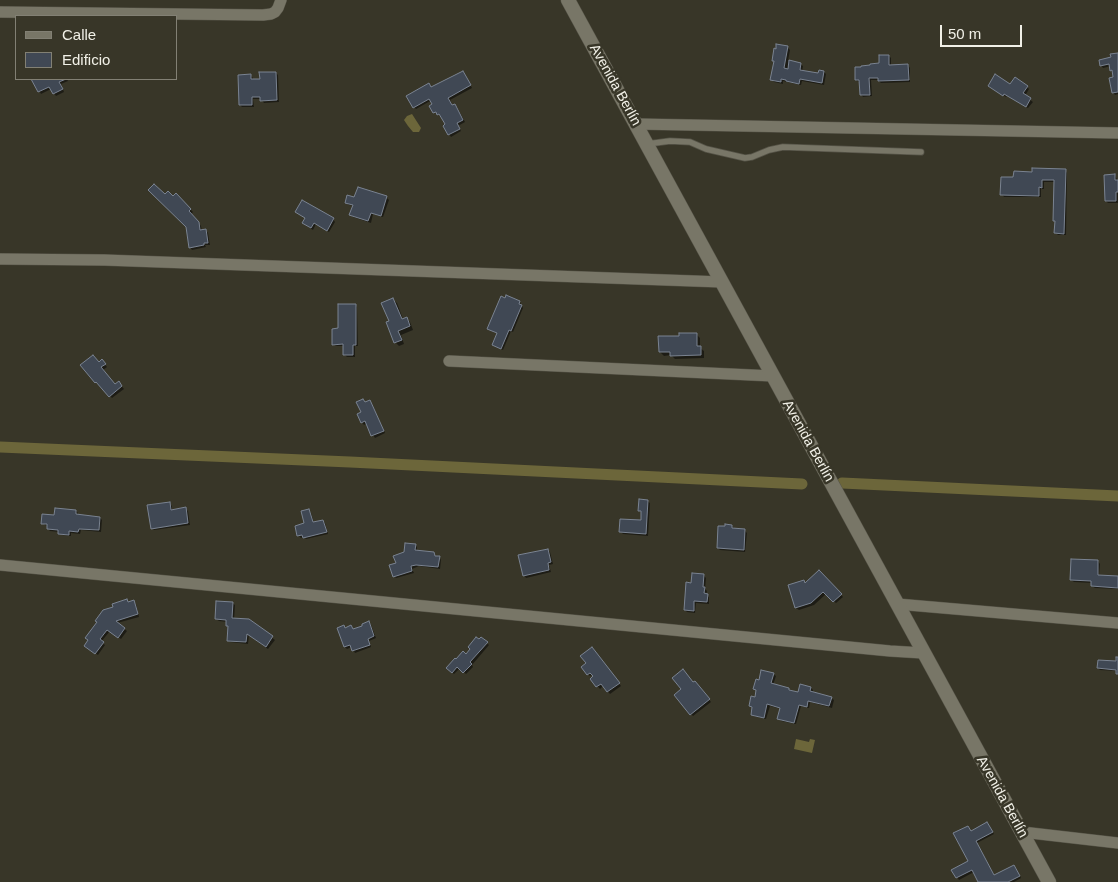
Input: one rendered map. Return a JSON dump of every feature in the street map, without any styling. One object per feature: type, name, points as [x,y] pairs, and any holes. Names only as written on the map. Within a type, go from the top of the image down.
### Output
[{"type":"street","points":[[0,12],[263,15],[275,12],[281,0]]},
{"type":"street","name":"Avenida Berlín","points":[[568,0],[1049,882]]},
{"type":"street","points":[[636,124],[1118,133]]},
{"type":"street","points":[[0,259],[124,261],[722,282]]},
{"type":"street","points":[[449,361],[772,376]]},
{"type":"street","points":[[0,565],[923,653]]},
{"type":"street","points":[[897,604],[1118,623]]},
{"type":"street","points":[[1022,832],[1118,843]]},
{"type":"lane","points":[[647,144],[670,141],[690,142],[706,149],[745,158],[783,147],[921,152]]},
{"type":"shaded area","points":[[412,114],[421,128],[419,132],[413,132],[404,120]]},
{"type":"shaded area","points":[[796,739],[809,742],[810,739],[815,740],[812,753],[794,749]]},
{"type":"building","points":[[776,44],[788,46],[784,68],[788,69],[789,60],[801,63],[800,70],[818,73],[819,70],[824,71],[822,83],[800,79],[799,84],[781,79],[781,82],[770,80]]},
{"type":"building","points":[[1118,53],[1118,92],[1112,93],[1109,78],[1113,77],[1112,70],[1110,71],[1109,64],[1100,66],[1099,60],[1111,57],[1110,54]]},
{"type":"building","points":[[879,55],[889,55],[889,65],[908,64],[909,80],[878,81],[878,78],[869,78],[870,95],[860,95],[859,80],[855,80],[855,67],[879,63]]},
{"type":"building","points":[[463,71],[471,85],[448,98],[452,105],[455,104],[463,120],[457,123],[460,129],[448,135],[443,126],[445,124],[439,114],[433,113],[429,106],[432,104],[429,99],[413,108],[406,96],[429,83],[431,87]]},
{"type":"building","points":[[259,72],[276,72],[277,100],[260,101],[260,97],[252,97],[252,105],[239,105],[238,75],[251,74],[251,79],[260,79]]},
{"type":"building","points":[[995,74],[1010,84],[1015,77],[1028,86],[1023,93],[1031,98],[1026,107],[988,86]]},
{"type":"building","points":[[32,80],[64,80],[59,82],[63,89],[53,94],[49,87],[38,92]]},
{"type":"building","points":[[1032,168],[1066,169],[1064,234],[1054,233],[1054,180],[1042,180],[1042,188],[1039,187],[1039,196],[1000,195],[1001,177],[1013,177],[1014,171],[1032,172]]},
{"type":"building","points":[[1115,174],[1115,180],[1118,180],[1116,201],[1105,201],[1104,175]]},
{"type":"building","points":[[154,184],[165,194],[168,191],[173,196],[176,193],[191,209],[189,211],[199,222],[200,230],[206,229],[208,243],[189,248],[186,227],[148,190]]},
{"type":"building","points":[[358,187],[387,196],[381,216],[371,213],[368,221],[349,215],[353,205],[345,203],[347,195],[354,197]]},
{"type":"building","points":[[302,200],[334,218],[327,231],[314,223],[311,228],[302,223],[305,218],[295,212]]},
{"type":"building","points":[[506,295],[520,301],[519,304],[522,305],[501,349],[492,345],[497,333],[487,329],[501,296],[505,298]]},
{"type":"building","points":[[393,298],[402,319],[407,317],[410,326],[398,331],[402,340],[394,343],[386,322],[389,321],[381,303]]},
{"type":"building","points":[[338,304],[356,304],[356,345],[353,345],[353,355],[343,355],[343,344],[332,345],[332,329],[338,328]]},
{"type":"building","points":[[679,333],[697,333],[697,346],[701,346],[701,355],[670,356],[670,352],[659,352],[658,336],[679,336]]},
{"type":"building","points":[[93,355],[99,362],[102,359],[106,364],[101,367],[115,384],[119,381],[122,386],[109,397],[80,365]]},
{"type":"building","points":[[363,399],[365,402],[370,400],[384,431],[371,436],[365,421],[361,423],[357,414],[361,412],[356,402]]},
{"type":"building","points":[[639,499],[648,500],[646,534],[619,532],[620,519],[641,520],[641,511],[638,511]]},
{"type":"building","points":[[170,502],[171,510],[186,507],[188,523],[151,529],[147,505]]},
{"type":"building","points":[[55,508],[76,510],[76,514],[100,517],[99,530],[79,529],[78,532],[69,531],[69,535],[58,534],[58,530],[47,529],[47,524],[41,524],[42,514],[54,515]]},
{"type":"building","points":[[309,509],[313,522],[323,520],[327,532],[303,538],[302,535],[297,536],[295,526],[304,523],[301,511]]},
{"type":"building","points":[[725,524],[732,525],[732,528],[745,529],[744,550],[717,548],[718,526],[725,526]]},
{"type":"building","points":[[405,543],[416,544],[415,550],[434,552],[435,556],[440,556],[438,567],[411,566],[412,571],[393,577],[389,565],[396,563],[393,556],[404,552]]},
{"type":"building","points":[[548,549],[551,562],[548,563],[549,570],[523,576],[518,555]]},
{"type":"building","points":[[1071,559],[1098,560],[1098,575],[1118,576],[1118,588],[1091,586],[1091,581],[1070,580]]},
{"type":"building","points":[[819,570],[842,594],[833,602],[823,592],[811,603],[795,608],[788,585],[804,580],[805,583]]},
{"type":"building","points":[[692,573],[704,574],[704,593],[708,594],[707,602],[694,601],[694,611],[684,610],[686,582],[691,583]]},
{"type":"building","points":[[127,599],[128,602],[134,600],[138,614],[116,621],[125,628],[118,638],[107,630],[100,639],[104,642],[95,654],[84,646],[88,640],[85,638],[103,610],[113,607],[112,604]]},
{"type":"building","points":[[216,601],[233,602],[232,618],[249,619],[273,636],[266,647],[247,634],[246,642],[227,641],[228,626],[226,626],[226,620],[215,619]]},
{"type":"building","points":[[369,621],[374,636],[368,639],[370,645],[352,651],[350,645],[344,647],[337,628],[344,625],[345,628],[351,625],[353,629]]},
{"type":"building","points":[[476,637],[479,639],[481,637],[488,642],[463,673],[457,667],[452,673],[446,668],[463,651],[466,654],[470,649],[468,647]]},
{"type":"building","points":[[592,647],[620,683],[607,692],[601,684],[596,687],[590,679],[593,676],[590,673],[587,675],[581,667],[586,663],[580,656]]},
{"type":"building","points":[[1116,657],[1118,657],[1118,674],[1116,674],[1116,670],[1097,668],[1098,660],[1116,661]]},
{"type":"building","points":[[683,669],[710,699],[690,715],[674,695],[681,689],[672,678]]},
{"type":"building","points":[[761,670],[774,673],[771,683],[789,688],[789,690],[798,692],[800,684],[811,687],[810,691],[832,697],[829,706],[808,701],[807,707],[799,705],[794,723],[777,719],[780,708],[767,704],[764,718],[751,715],[752,707],[749,706],[751,696],[755,697],[756,690],[753,689],[756,679],[759,680]]},
{"type":"building","points":[[987,822],[993,832],[976,841],[994,875],[1014,865],[1020,876],[1008,882],[978,882],[972,870],[956,878],[951,870],[968,861],[953,833],[968,826],[971,831]]},
{"type":"waterway","points":[[0,447],[802,484]]},
{"type":"waterway","points":[[842,483],[1118,496]]}]
